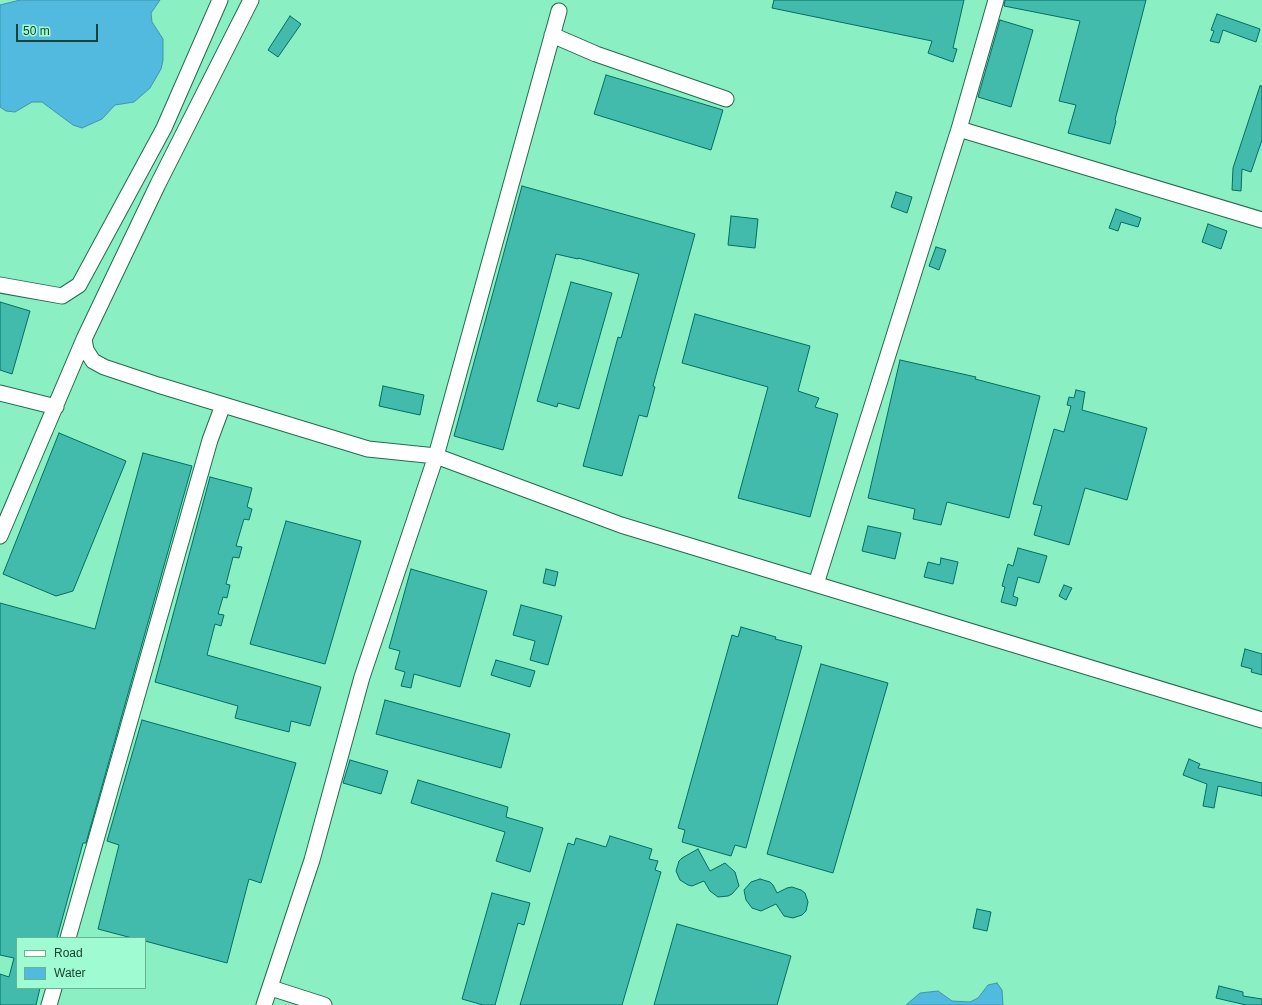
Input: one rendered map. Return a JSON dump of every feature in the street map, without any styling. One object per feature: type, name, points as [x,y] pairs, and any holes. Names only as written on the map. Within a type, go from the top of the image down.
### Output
[{"type":"street","points":[[0,285],[62,296],[79,285],[164,128],[220,0]]},
{"type":"street","points":[[0,536],[84,339],[158,184],[251,0]]},
{"type":"street","points":[[816,584],[959,129],[996,0]]},
{"type":"street","points":[[264,1005],[312,860],[362,677],[436,456],[559,11]]},
{"type":"street","points":[[552,35],[596,54],[726,99]]},
{"type":"street","points":[[959,129],[1262,220]]},
{"type":"street","points":[[84,339],[86,350],[93,361],[104,367],[368,449],[436,456],[621,526],[1262,720]]},
{"type":"street","points":[[0,393],[56,407]]},
{"type":"street","points":[[68,937],[210,440],[223,404]]},
{"type":"street","points":[[270,988],[324,1005]]},
{"type":"street","points":[[49,1005],[54,989]]},
{"type":"shaded area","points":[[0,0],[1262,0],[1262,1005],[0,1005]]},
{"type":"water","points":[[20,0],[160,0],[151,13],[152,22],[163,39],[163,60],[161,69],[150,88],[134,102],[115,105],[102,119],[82,128],[73,125],[42,102],[32,102],[15,112],[6,111],[0,107],[0,5]]},
{"type":"water","points":[[997,983],[1002,990],[1003,1005],[906,1005],[920,993],[938,991],[952,1001],[970,1002],[978,998],[988,985]]},
{"type":"building","points":[[774,0],[964,0],[953,48],[957,49],[953,62],[928,53],[932,41],[772,8]]},
{"type":"building","points":[[1005,0],[1146,0],[1110,144],[1068,133],[1076,105],[1059,101],[1080,21],[1004,6]]},
{"type":"building","points":[[1217,14],[1260,29],[1256,42],[1223,30],[1219,43],[1210,41],[1214,31],[1211,30]]},
{"type":"building","points":[[290,16],[301,24],[278,57],[268,50]]},
{"type":"building","points":[[1000,20],[1033,30],[1011,107],[978,97]]},
{"type":"building","points":[[606,75],[723,110],[711,150],[594,114]]},
{"type":"building","points":[[1260,86],[1262,86],[1262,140],[1251,172],[1242,169],[1241,191],[1232,190],[1233,168]]},
{"type":"building","points":[[522,186],[695,234],[653,386],[655,387],[647,417],[639,415],[622,476],[583,466],[618,337],[621,338],[639,274],[578,258],[556,254],[503,450],[454,436]]},
{"type":"building","points":[[896,192],[912,197],[907,213],[891,207]]},
{"type":"building","points":[[1116,209],[1141,218],[1138,227],[1121,222],[1118,231],[1109,228]]},
{"type":"building","points":[[731,216],[758,219],[755,248],[728,245]]},
{"type":"building","points":[[1208,224],[1227,231],[1221,249],[1202,242]]},
{"type":"building","points":[[936,247],[946,250],[939,270],[929,266]]},
{"type":"building","points":[[571,282],[612,293],[579,409],[558,403],[557,407],[537,401]]},
{"type":"building","points":[[0,302],[30,311],[12,374],[0,370]]},
{"type":"building","points":[[695,314],[810,346],[798,391],[819,398],[815,407],[838,414],[810,517],[738,498],[768,387],[682,363]]},
{"type":"building","points":[[900,360],[976,377],[975,379],[1040,396],[1009,518],[947,502],[941,525],[913,519],[915,509],[868,498]]},
{"type":"building","points":[[383,386],[424,395],[420,415],[379,406]]},
{"type":"building","points":[[1076,390],[1085,392],[1082,410],[1147,428],[1127,500],[1085,488],[1069,545],[1034,535],[1042,506],[1033,504],[1054,429],[1064,432],[1071,406],[1067,405],[1069,397],[1074,398]]},
{"type":"building","points":[[59,433],[126,461],[73,591],[56,596],[3,574]]},
{"type":"building","points":[[143,453],[192,466],[86,843],[83,843],[57,937],[16,937],[16,989],[40,989],[36,1005],[0,1005],[0,974],[9,977],[14,958],[0,955],[0,603],[95,629]]},
{"type":"building","points":[[210,477],[252,488],[247,507],[252,509],[249,520],[244,519],[236,546],[242,547],[239,558],[233,557],[226,584],[230,585],[227,598],[223,597],[218,614],[224,615],[221,626],[215,624],[207,655],[321,687],[310,726],[291,721],[289,732],[235,718],[238,706],[155,682]]},
{"type":"building","points":[[286,521],[361,541],[325,664],[250,644]]},
{"type":"building","points":[[868,526],[901,533],[895,559],[862,551]]},
{"type":"building","points":[[1018,548],[1047,556],[1039,583],[1018,577],[1013,596],[1018,598],[1016,606],[1001,602],[1005,587],[1002,586],[1008,564],[1013,566]]},
{"type":"building","points":[[941,558],[958,562],[953,584],[924,577],[928,562],[940,565]]},
{"type":"building","points":[[411,569],[487,591],[460,687],[414,674],[411,688],[401,686],[405,672],[395,669],[400,651],[389,648]]},
{"type":"building","points":[[546,569],[558,572],[555,586],[543,583]]},
{"type":"building","points":[[1064,585],[1072,588],[1066,600],[1059,596]]},
{"type":"building","points":[[521,605],[562,616],[548,665],[530,660],[535,641],[513,635]]},
{"type":"building","points":[[741,627],[776,637],[775,639],[802,646],[746,848],[735,845],[731,856],[682,842],[685,830],[678,828],[732,635],[738,637]]},
{"type":"building","points":[[1245,649],[1262,654],[1262,675],[1251,672],[1252,669],[1241,666]]},
{"type":"building","points":[[496,660],[535,671],[530,687],[491,675]]},
{"type":"building","points":[[821,664],[888,683],[833,873],[767,854]]},
{"type":"building","points":[[385,700],[510,734],[501,768],[376,734]]},
{"type":"building","points":[[142,720],[296,763],[261,883],[249,879],[227,963],[146,941],[146,937],[128,937],[98,929],[119,845],[107,841]]},
{"type":"building","points":[[1189,759],[1200,764],[1198,768],[1262,783],[1262,796],[1218,786],[1214,808],[1203,806],[1207,784],[1183,775]]},
{"type":"building","points":[[350,760],[388,771],[381,794],[343,783]]},
{"type":"building","points":[[418,780],[508,807],[506,817],[543,828],[530,872],[496,861],[505,832],[411,803]]},
{"type":"building","points":[[610,836],[652,849],[649,859],[658,861],[655,870],[661,872],[622,1005],[520,1005],[568,843],[574,845],[576,838],[606,847]]},
{"type":"building","points":[[698,849],[710,871],[725,863],[735,872],[739,886],[732,894],[718,897],[710,891],[704,881],[692,886],[680,880],[676,871],[679,861]]},
{"type":"building","points":[[760,879],[770,882],[777,893],[792,887],[801,890],[805,893],[808,902],[806,911],[802,915],[793,918],[784,916],[776,904],[761,911],[752,908],[746,900],[744,890],[751,882]]},
{"type":"building","points":[[492,893],[530,903],[524,925],[518,923],[495,1005],[483,1005],[462,999]]},
{"type":"building","points":[[977,909],[991,912],[987,931],[973,928]]},
{"type":"building","points":[[677,924],[791,956],[777,1005],[654,1005]]},
{"type":"building","points":[[1219,986],[1243,992],[1243,996],[1262,999],[1262,1005],[1246,1005],[1216,998]]}]
